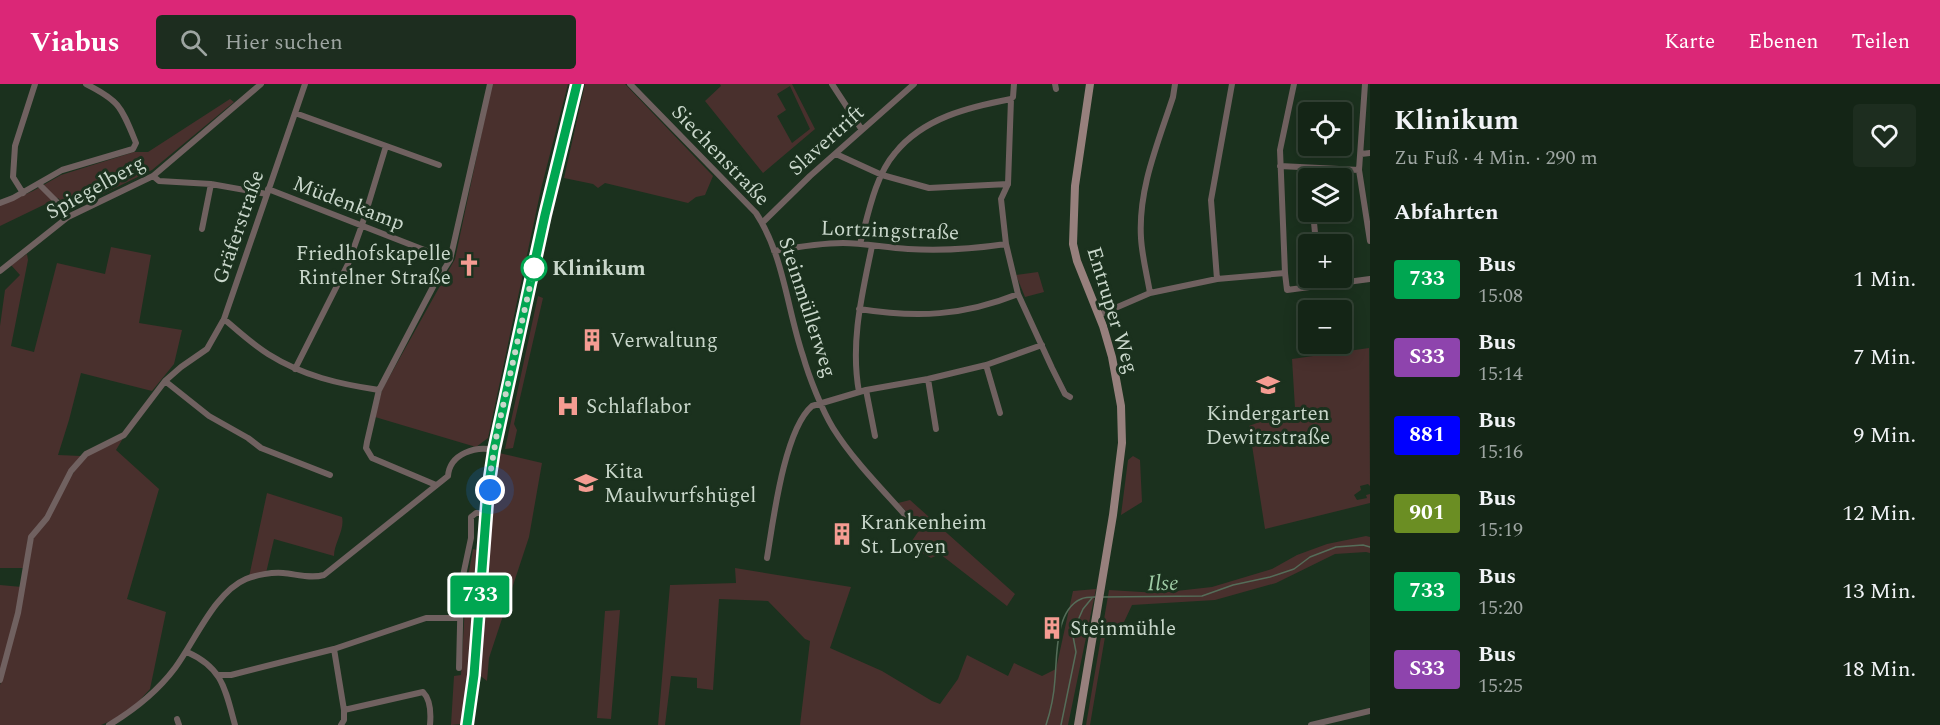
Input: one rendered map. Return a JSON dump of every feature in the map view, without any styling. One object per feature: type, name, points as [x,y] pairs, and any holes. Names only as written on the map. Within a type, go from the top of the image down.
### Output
[{"type":"main road","points":[[467,725],[473,687],[494,450],[577,84]]},
{"type":"main road","name":"Entruper Weg","points":[[1078,725],[1118,485],[1122,434],[1117,377],[1099,315],[1077,261],[1072,232],[1076,174],[1090,84]]},
{"type":"street","points":[[23,193],[13,177],[15,146],[35,84]]},
{"type":"street","points":[[0,203],[23,193],[62,170],[131,151],[135,147],[126,117],[118,105],[108,96],[86,84]]},
{"type":"street","name":"Spiegelberg","points":[[0,271],[68,217],[153,176],[261,84]]},
{"type":"street","name":"Gräferstraße","points":[[0,680],[18,614],[31,537],[47,518],[65,481],[81,458],[124,435],[165,381],[207,349],[224,319],[305,84]]},
{"type":"street","points":[[436,485],[377,460],[368,453],[367,442],[379,390],[434,285],[450,260],[490,85],[482,84]]},
{"type":"street","name":"Siechenstraße","points":[[630,84],[756,213],[762,223]]},
{"type":"street","points":[[832,84],[862,130]]},
{"type":"street","name":"Slavertrift","points":[[762,223],[810,176],[914,84]]},
{"type":"street","points":[[1014,84],[1011,99],[1008,184],[1001,199],[1006,244],[1018,294],[1065,394],[1070,397]]},
{"type":"street","points":[[1150,293],[1141,239],[1141,210],[1146,181],[1175,84]]},
{"type":"street","points":[[1217,279],[1211,200],[1232,84]]},
{"type":"street","points":[[1294,84],[1281,145],[1280,166],[1287,290],[1370,279]]},
{"type":"street","points":[[1365,84],[1359,170],[1370,242]]},
{"type":"street","points":[[860,244],[875,192],[894,153],[930,124],[975,106],[1011,99]]},
{"type":"street","points":[[295,113],[439,165]]},
{"type":"street","points":[[295,369],[348,264],[386,146]]},
{"type":"street","points":[[1360,154],[1370,153]]},
{"type":"street","points":[[836,154],[882,176],[929,188],[1008,184]]},
{"type":"street","points":[[1280,166],[1309,168]]},
{"type":"street","points":[[1352,170],[1359,170]]},
{"type":"street","name":"Müdenkamp","points":[[153,176],[159,181],[268,191],[450,260]]},
{"type":"street","points":[[39,184],[68,217]]},
{"type":"street","points":[[202,229],[211,184]]},
{"type":"street","points":[[1314,222],[1315,233]]},
{"type":"street","name":"Steinmüllerweg","points":[[762,223],[774,251],[802,354],[832,426],[849,450],[906,516]]},
{"type":"street","name":"Lortzingstraße","points":[[774,251],[808,244],[860,244],[946,250],[1006,244]]},
{"type":"street","points":[[872,246],[856,332],[856,373],[875,436]]},
{"type":"street","points":[[1099,315],[1150,293],[1217,279],[1285,273]]},
{"type":"street","points":[[859,309],[892,314],[932,315],[984,306],[1018,294]]},
{"type":"street","points":[[224,319],[267,354],[295,369],[338,384],[379,390]]},
{"type":"street","points":[[767,558],[781,478],[798,426],[806,411],[812,406],[862,391],[986,365],[1042,345]]},
{"type":"street","points":[[986,365],[1000,413]]},
{"type":"street","points":[[928,379],[936,429]]},
{"type":"street","points":[[165,381],[209,416],[261,448],[330,475]]},
{"type":"street","points":[[109,725],[140,705],[173,670],[232,586],[249,578],[280,573],[316,577],[324,575],[448,476],[451,465],[464,453],[479,448],[494,450]]},
{"type":"street","points":[[459,668],[461,585],[472,535],[471,518],[476,513],[487,511]]},
{"type":"street","points":[[218,675],[231,675],[334,649],[426,618],[460,618]]},
{"type":"street","points":[[334,649],[344,710],[342,724]]},
{"type":"street","points":[[187,652],[203,659],[218,675],[235,725]]},
{"type":"street","points":[[344,710],[423,692],[427,697],[430,711],[429,725]]},
{"type":"street","points":[[1311,725],[1370,711]]},
{"type":"shaded area","points":[[492,84],[568,84],[541,189],[488,438],[476,447],[375,417],[382,390],[455,259]]},
{"type":"shaded area","points":[[585,84],[625,84],[713,176],[705,195],[696,197],[688,203],[605,183],[598,188],[593,184],[564,178]]},
{"type":"shaded area","points":[[720,84],[792,84],[815,129],[763,173],[705,101],[721,86]],"holes":[[[790,86],[810,129],[792,143],[777,116],[786,110],[777,94]]]},
{"type":"shaded area","points":[[230,99],[234,102],[152,170],[70,210],[58,198],[0,226],[0,205],[33,191],[61,175],[134,152],[148,152]]},
{"type":"shaded area","points":[[111,247],[151,255],[139,323],[182,330],[174,364],[152,391],[81,373],[58,455],[81,456],[46,518],[28,538],[24,568],[0,568],[0,326],[5,290],[20,275],[11,265],[27,254],[28,260],[11,346],[34,352],[57,263],[105,274]]},
{"type":"shaded area","points":[[1038,272],[1044,292],[1025,297],[1016,275]]},
{"type":"shaded area","points":[[538,296],[543,298],[514,424],[517,430],[513,448],[505,449]]},
{"type":"shaded area","points":[[1369,348],[1370,486],[1368,484],[1360,486],[1361,490],[1354,495],[1357,500],[1367,498],[1366,495],[1370,494],[1370,503],[1265,529],[1249,426],[1295,408],[1292,359],[1327,354],[1352,354],[1352,350]]},
{"type":"shaded area","points":[[125,435],[116,450],[159,489],[127,599],[166,612],[150,689],[137,703],[115,719],[101,725],[0,725],[0,685],[16,630],[34,535],[84,456]]},
{"type":"shaded area","points":[[499,453],[542,463],[529,537],[489,658],[487,681],[478,674],[494,485]]},
{"type":"shaded area","points":[[1133,456],[1140,460],[1142,502],[1121,515],[1128,460]]},
{"type":"shaded area","points":[[267,493],[342,517],[342,527],[334,556],[274,539],[266,573],[249,577]]},
{"type":"shaded area","points":[[910,500],[1015,594],[1007,606],[940,554],[931,558],[909,545],[918,532],[904,519],[908,513],[898,503]]},
{"type":"shaded area","points":[[1370,537],[1370,553],[1335,554],[1276,583],[1215,600],[1132,605],[1124,622],[1106,631],[1090,725],[1086,725],[1109,590],[1158,593],[1212,587],[1272,569],[1297,555],[1327,544]]},
{"type":"shaded area","points":[[473,549],[477,550],[468,674],[461,724],[451,725],[454,676],[461,675],[466,588]]},
{"type":"shaded area","points":[[735,568],[851,587],[830,648],[882,671],[940,704],[958,679],[967,655],[1008,676],[1014,663],[1042,676],[1056,669],[1073,591],[1096,589],[1068,725],[800,725],[810,641],[805,639],[768,601],[719,599],[713,690],[697,688],[697,678],[671,676],[665,725],[658,725],[670,585],[736,583]]},
{"type":"shaded area","points":[[0,585],[22,587],[0,675]]},
{"type":"shaded area","points":[[620,610],[611,719],[597,718],[605,611]]},
{"type":"waterway","name":"Ilse","points":[[1103,597],[1202,596],[1233,585],[1294,569],[1310,557],[1336,547],[1363,545],[1370,547]]},
{"type":"waterway","name":"Ilse","points":[[1046,725],[1055,685],[1057,647],[1062,623],[1072,605],[1083,598],[1095,597]]},
{"type":"waterway","points":[[1061,725],[1076,652],[1073,636],[1075,627],[1083,609],[1092,598]]},
{"type":"bus line","name":"733","points":[[467,725],[474,675],[487,501],[494,450],[545,215],[577,84]]},
{"type":"place","name":"Friedhofskapelle Rintelner Straße","points":[[469,265]]},
{"type":"place","name":"Klinikum","points":[[534,268]]},
{"type":"place","name":"Verwaltung","points":[[592,340]]},
{"type":"place","name":"Kindergarten Dewitzstraße","points":[[1268,385]]},
{"type":"place","name":"Schlaflabor","points":[[568,406]]},
{"type":"place","name":"Kita Maulwurfshügel","points":[[586,483]]},
{"type":"place","name":"Krankenheim St. Loyen","points":[[842,534]]},
{"type":"place","name":"Steinmühle","points":[[1052,628]]},
{"type":"route","points":[[490,490],[497,433],[534,268]]}]
